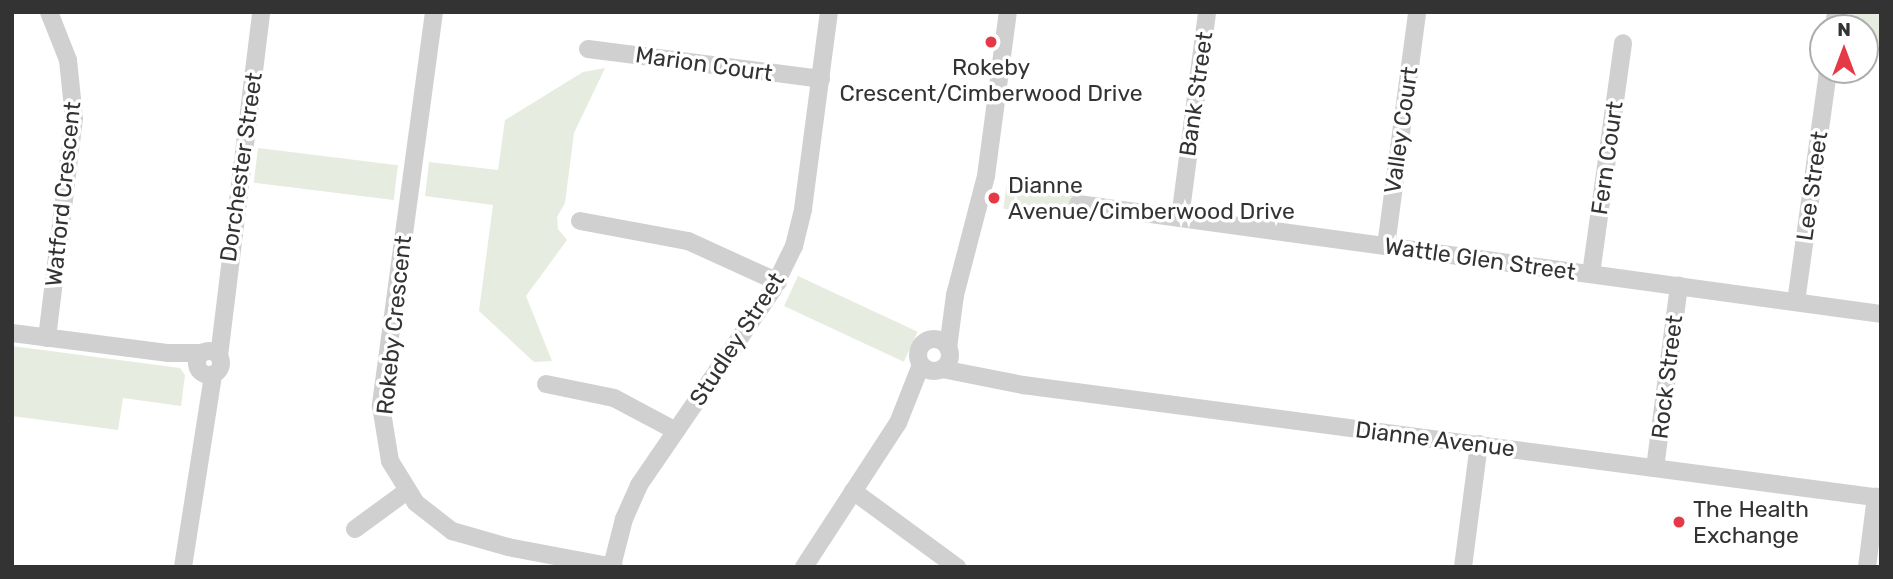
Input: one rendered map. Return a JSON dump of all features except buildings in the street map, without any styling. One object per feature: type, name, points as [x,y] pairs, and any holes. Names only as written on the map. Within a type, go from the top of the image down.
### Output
[{"type":"street","name":"Watford Crescent","points":[[47,338],[74,118],[68,60],[49,12]]},
{"type":"street","name":"Dorchester Street","points":[[183,567],[203,421],[206,362],[220,322],[261,12]]},
{"type":"street","name":"Studley Street","points":[[613,567],[631,502],[778,282],[801,224],[830,12]]},
{"type":"street","points":[[804,567],[908,405],[944,361],[955,295],[986,176],[1008,12]]},
{"type":"street","name":"Bank Street","points":[[1180,218],[1208,12]]},
{"type":"street","name":"Rokeby Crescent","points":[[429,13],[381,406],[386,448],[407,491],[438,523],[465,536],[613,567]]},
{"type":"street","name":"Valley Court","points":[[1386,246],[1417,14]]},
{"type":"street","name":"Fern Court","points":[[1591,274],[1623,43]]},
{"type":"street","name":"Marion Court","points":[[588,48],[821,79]]},
{"type":"street","name":"Lee Street","points":[[1796,302],[1826,84]]},
{"type":"street","name":"Wattle Glen Street","points":[[1078,204],[1881,314]]},
{"type":"street","points":[[580,221],[688,241],[778,282]]},
{"type":"street","name":"Rock Street","points":[[1655,468],[1679,286]]},
{"type":"street","points":[[908,405],[920,365],[918,350],[955,295]]},
{"type":"street","points":[[12,333],[169,353],[206,362]]},
{"type":"street","points":[[925,341],[940,341],[944,361]]},
{"type":"street","points":[[920,365],[944,361]]},
{"type":"street","name":"Dianne Avenue","points":[[944,361],[989,377],[1878,498]]},
{"type":"street","points":[[546,384],[614,398],[676,431]]},
{"type":"street","points":[[1463,567],[1479,444]]},
{"type":"street","points":[[355,529],[407,491]]},
{"type":"street","points":[[853,491],[957,567]]},
{"type":"street","points":[[1867,567],[1878,498]]},
{"type":"shaded area","points":[[1881,12],[1881,43],[1879,14],[1851,14]]},
{"type":"shaded area","points":[[605,68],[574,133],[565,203],[557,217],[558,229],[567,240],[526,296],[552,361],[534,362],[479,311],[493,205],[425,196],[429,162],[498,170],[505,120],[583,72]]},
{"type":"shaded area","points":[[258,148],[398,165],[394,200],[254,183]]},
{"type":"shaded area","points":[[1007,180],[1079,189],[1076,218],[1003,209]]},
{"type":"shaded area","points":[[798,276],[918,332],[904,362],[784,306]]},
{"type":"shaded area","points":[[12,346],[180,368],[185,375],[181,406],[123,398],[118,430],[12,416]]},
{"type":"place","name":"Rokeby Crescent/Cimberwood Drive","points":[[991,42]]},
{"type":"place","name":"Dianne Avenue/Cimberwood Drive","points":[[994,198]]},
{"type":"place","name":"The Health Exchange","points":[[1679,522]]}]
